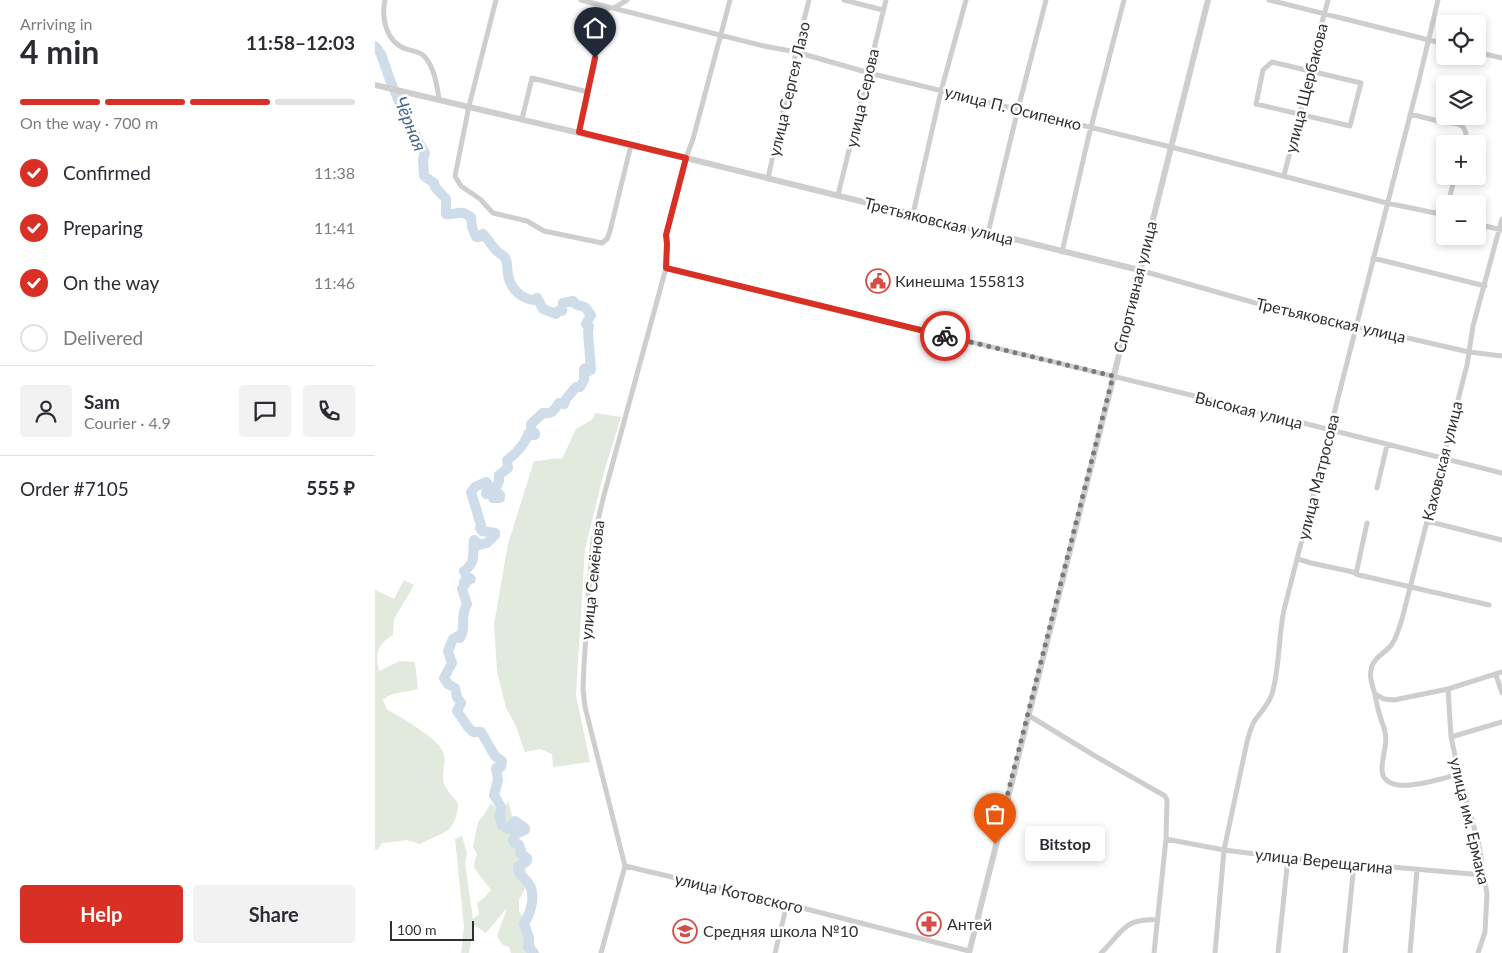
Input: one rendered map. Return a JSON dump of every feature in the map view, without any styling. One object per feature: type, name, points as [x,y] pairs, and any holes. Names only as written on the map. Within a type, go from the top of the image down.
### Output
[{"type":"street","points":[[385,0],[383,12],[389,35],[400,46],[421,54],[426,58],[434,74],[439,99]]},
{"type":"street","points":[[496,0],[469,106],[455,176],[461,186],[480,199],[493,213],[527,221],[544,231],[602,243],[607,239],[631,145]]},
{"type":"street","name":"улица П. Осипенко","points":[[581,0],[796,52],[1092,129],[1436,213]]},
{"type":"street","points":[[614,8],[627,0]]},
{"type":"street","name":"улица Семёнова","points":[[625,866],[585,707],[583,689],[593,541],[666,268],[666,235],[730,0]]},
{"type":"street","name":"улица Сергея Лазо","points":[[768,178],[809,0]]},
{"type":"street","points":[[844,0],[883,10]]},
{"type":"street","name":"улица Серова","points":[[838,195],[886,0]]},
{"type":"street","points":[[913,214],[941,90],[966,0]]},
{"type":"street","points":[[988,233],[1047,0]]},
{"type":"street","points":[[1062,252],[1124,0]]},
{"type":"street","name":"Спортивная улица","points":[[969,952],[1208,0]]},
{"type":"street","points":[[1269,0],[1436,41]]},
{"type":"street","name":"улица Щербакова","points":[[1284,175],[1316,57],[1316,45],[1328,0]]},
{"type":"street","name":"улица Матросова","points":[[1215,953],[1224,850],[1247,742],[1251,727],[1267,705],[1271,695],[1280,655],[1281,624],[1438,0]]},
{"type":"street","points":[[579,132],[607,7]]},
{"type":"street","points":[[1486,54],[1502,58]]},
{"type":"street","points":[[1273,62],[1361,83],[1350,126],[1301,114],[1256,104],[1263,70],[1273,62]]},
{"type":"street","points":[[522,119],[532,78],[588,92]]},
{"type":"street","name":"Третьяковская улица","points":[[375,85],[838,195],[1139,270],[1259,304],[1469,352],[1502,356]]},
{"type":"street","points":[[1410,114],[1438,122],[1459,124],[1463,127],[1466,135]]},
{"type":"street","name":"Каховская улица","points":[[1459,774],[1410,786],[1397,786],[1384,778],[1382,772],[1386,740],[1385,731],[1375,701],[1371,678],[1372,666],[1375,660],[1385,652],[1396,637],[1402,619],[1469,352],[1473,326],[1501,230],[1502,220]]},
{"type":"street","points":[[1486,226],[1501,230]]},
{"type":"street","points":[[1373,258],[1485,286]]},
{"type":"street","name":"Высокая улица","points":[[666,268],[1113,376],[1502,474]]},
{"type":"street","points":[[1377,488],[1387,445]]},
{"type":"street","points":[[1427,521],[1502,540]]},
{"type":"street","points":[[1356,574],[1367,522]]},
{"type":"street","points":[[1298,559],[1489,605]]},
{"type":"street","points":[[1375,694],[1384,699],[1394,700],[1448,689],[1499,673],[1502,693]]},
{"type":"street","name":"улица им. Ермака","points":[[1448,689],[1451,737],[1479,846],[1487,894],[1485,932],[1478,953]]},
{"type":"street","points":[[1029,715],[1165,796],[1167,800],[1167,838],[1154,953]]},
{"type":"street","points":[[1451,737],[1502,722]]},
{"type":"street","name":"улица Верещагина","points":[[1167,838],[1224,850],[1287,858],[1483,875]]},
{"type":"street","points":[[1278,953],[1287,858]]},
{"type":"street","points":[[1345,953],[1354,864]]},
{"type":"street","points":[[601,953],[625,866]]},
{"type":"street","name":"улица Котовского","points":[[625,866],[787,904],[969,952]]},
{"type":"street","points":[[1410,953],[1417,870]]},
{"type":"street","points":[[775,953],[787,904]]},
{"type":"street","points":[[1101,953],[1122,929],[1133,922],[1143,919],[1158,920]]},
{"type":"shaded area","points":[[595,413],[621,417],[604,472],[585,549],[576,695],[590,762],[553,767],[552,754],[540,749],[525,752],[515,724],[506,708],[497,671],[494,624],[508,544],[534,461],[562,459],[576,429],[593,419]]},
{"type":"shaded area","points":[[404,580],[414,585],[394,619],[393,635],[380,646],[377,654],[378,665],[379,671],[400,661],[415,662],[418,689],[395,694],[383,700],[387,710],[417,728],[439,745],[444,757],[443,781],[448,791],[458,803],[457,813],[455,821],[447,831],[420,844],[407,840],[382,843],[377,850],[375,849],[375,590],[394,599]]},
{"type":"shaded area","points":[[508,801],[521,846],[528,883],[519,900],[519,911],[533,934],[536,953],[511,953],[509,947],[503,945],[497,936],[507,908],[486,933],[474,925],[469,953],[461,953],[464,927],[455,839],[462,836],[467,853],[465,863],[473,919],[479,914],[477,903],[491,890],[474,866],[477,854],[473,847],[478,822],[491,803],[501,815]]},
{"type":"waterway","name":"Чёрная","points":[[375,46],[381,54],[404,113],[407,114],[409,127],[415,133],[425,153],[423,159],[424,176],[434,183],[435,187],[446,199],[446,214],[463,213],[471,217],[476,237],[483,234],[496,250],[505,257],[509,280],[517,292],[525,298],[534,300],[537,298],[543,309],[556,314],[558,311],[562,311],[563,303],[573,301],[577,305],[585,307],[591,315],[586,324],[589,326],[591,370],[584,369],[584,380],[580,387],[576,387],[564,404],[559,403],[553,411],[543,413],[531,424],[531,431],[535,435],[528,434],[520,448],[507,460],[508,468],[499,475],[499,481],[495,490],[500,495],[500,498],[493,498],[492,492],[486,494],[489,486],[486,482],[475,487],[471,492],[481,525],[480,528],[482,531],[495,533],[495,535],[487,543],[479,545],[474,540],[472,561],[464,571],[466,576],[471,579],[464,582],[465,585],[462,589],[467,604],[463,629],[460,638],[458,636],[453,639],[448,651],[452,663],[444,678],[448,684],[455,688],[461,703],[457,711],[468,727],[473,732],[481,732],[495,756],[502,761],[501,767],[496,768],[498,780],[494,795],[501,807],[500,818],[502,826],[509,829],[515,821],[525,828],[525,830],[516,834],[513,841],[519,845],[520,853],[527,858],[527,861],[518,867],[518,870],[529,884],[532,893],[531,909],[524,923],[529,938],[528,947],[534,953]]},
{"type":"way so far","points":[[945,336],[1113,376],[995,844]]},
{"type":"place","name":"Кинешма 155813","points":[[878,281]]},
{"type":"place","name":"Bitstop","points":[[995,844]]},
{"type":"place","name":"Антей","points":[[929,924]]},
{"type":"place","name":"Средняя школа №10","points":[[685,931]]},
{"type":"route","points":[[595,58],[579,132],[686,158],[666,235],[666,268],[945,336]]}]
